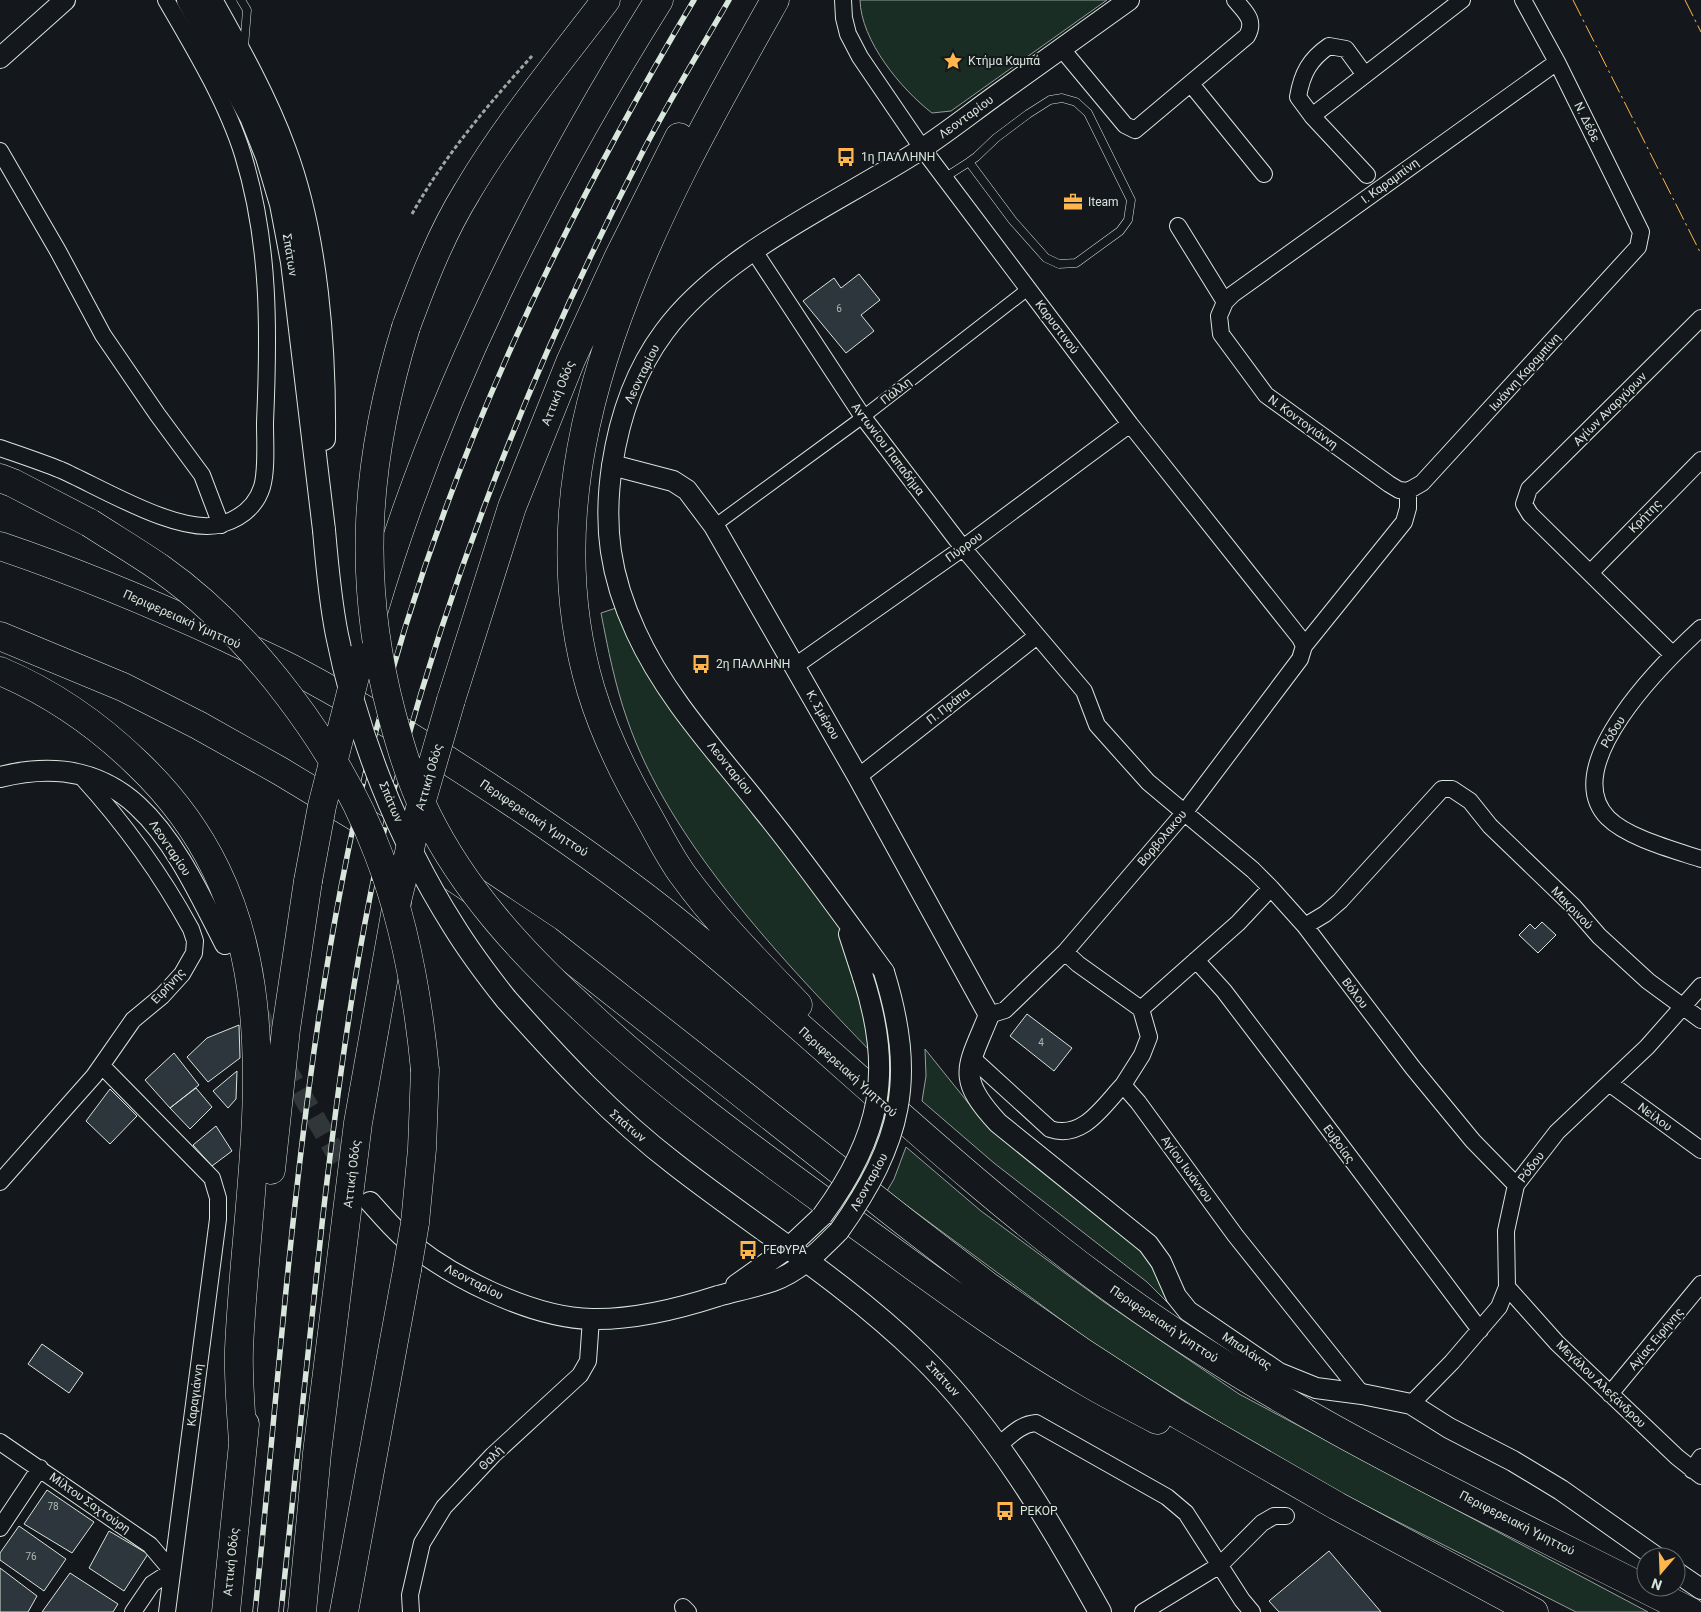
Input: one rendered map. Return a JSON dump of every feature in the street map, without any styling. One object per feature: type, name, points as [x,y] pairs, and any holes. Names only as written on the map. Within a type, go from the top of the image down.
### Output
[{"type":"highway","points":[[606,0],[520,112],[466,193],[443,236],[406,327],[382,415],[374,462],[369,520],[371,603],[386,692],[412,780],[426,814],[458,869],[499,924],[537,966],[617,1041],[717,1123],[1033,1349],[1090,1385],[1295,1493],[1337,1506]]},
{"type":"highway","name":"Αττική Οδός","points":[[226,1612],[286,1029],[308,882],[322,806],[360,657],[386,568],[417,481],[482,324],[551,185],[593,109],[659,0]]},
{"type":"highway","name":"Αττική Οδός","points":[[302,1612],[317,1453],[358,1123],[397,901],[422,800],[451,700],[512,507],[571,360],[619,256],[672,152],[728,47],[757,0]]},
{"type":"highway","points":[[775,0],[690,158],[652,235],[615,326],[595,386],[580,452],[572,512],[572,575],[579,633],[591,689],[612,747],[634,790],[681,873],[726,931],[848,1054],[924,1118],[1050,1243]]},
{"type":"highway","points":[[0,478],[90,523],[161,569],[213,613],[262,662],[303,716],[346,784],[378,852],[403,933],[419,1010],[425,1070],[422,1149],[415,1223],[344,1612]]},
{"type":"highway","name":"Περιφερειακή Υμηττού","points":[[0,546],[155,605],[294,669],[459,766],[604,866],[678,922],[914,1130],[1050,1243],[1165,1326],[1214,1359],[1375,1451],[1692,1612]]},
{"type":"highway","points":[[0,636],[115,684],[198,725],[429,861],[546,940],[990,1287],[1179,1416],[1337,1506],[1534,1612]]},
{"type":"highway","points":[[0,671],[42,691],[86,719],[117,743],[157,782],[198,837],[220,880],[238,927],[253,989],[258,1059],[254,1156],[239,1351],[243,1442]]},
{"type":"main road","name":"Σπάτων","points":[[188,0],[251,118],[267,157],[281,204],[292,262],[336,634],[347,679],[375,765],[428,882],[453,925],[506,999],[602,1104],[676,1165],[886,1323],[920,1355],[964,1402],[999,1445],[1040,1508],[1100,1612]]},
{"type":"main road","name":"Σπάτων","points":[[211,0],[242,58],[286,150],[301,204],[312,259],[325,380],[324,530]]},
{"type":"street","points":[[0,58],[65,0]]},
{"type":"street","points":[[0,448],[60,470],[170,519],[197,526],[221,524],[240,516],[251,508],[263,486],[269,347],[267,284],[260,231],[242,153],[228,116],[166,0]]},
{"type":"street","name":"Καρυστινού","points":[[843,0],[846,26],[860,57],[922,148],[1130,424],[1302,642]]},
{"type":"street","name":"Λεονταρίου","points":[[370,1202],[401,1235],[468,1281],[498,1296],[541,1309],[591,1319],[646,1314],[774,1280],[806,1262],[839,1232],[857,1205],[881,1162],[890,1139],[898,1105],[901,1046],[896,1011],[884,972],[802,858],[685,711],[657,672],[636,632],[612,567],[607,529],[607,498],[617,434],[628,401],[662,334],[706,287],[754,251],[922,148],[1129,0]]},
{"type":"street","points":[[1061,48],[1125,125],[1135,130],[1247,36],[1252,28],[1252,21],[1235,0]]},
{"type":"street","points":[[1312,116],[1462,0]]},
{"type":"street","name":"Ν. Δέδε","points":[[1523,0],[1557,62],[1641,232],[1638,248]]},
{"type":"street","points":[[1365,74],[1346,49],[1329,46],[1313,57],[1300,86],[1298,97],[1312,116],[1367,175]]},
{"type":"street","name":"Ι. Καραμπίνη","points":[[1225,302],[1557,62]]},
{"type":"street","points":[[1191,84],[1264,174]]},
{"type":"street","points":[[0,151],[58,251],[103,336],[202,475],[221,524]]},
{"type":"street","points":[[1178,226],[1225,302]]},
{"type":"street","name":"Ιωάννη Καραμπίνη","points":[[1408,491],[1422,483],[1638,248]]},
{"type":"street","name":"Αντωνίου Παπαδήμα","points":[[754,251],[863,417],[963,548],[1088,697],[1097,725],[1148,782],[1184,812]]},
{"type":"street","name":"Πάλλη","points":[[714,526],[863,417],[1028,289]]},
{"type":"street","name":"Ν. Koντογιάννη","points":[[1225,302],[1218,320],[1221,334],[1266,395],[1389,484],[1399,490],[1408,491]]},
{"type":"street","name":"Αγίων Αναργύρων","points":[[1590,573],[1530,514],[1524,504],[1529,489],[1701,318]]},
{"type":"street","name":"Πύρρου","points":[[795,666],[963,548],[1130,424]]},
{"type":"street","name":"Κρήτης","points":[[1590,573],[1701,460]]},
{"type":"street","name":"Κ. Σμέρου","points":[[612,465],[673,481],[687,490],[714,526],[858,777],[989,1015]]},
{"type":"street","name":"Βορβολακου","points":[[989,1015],[1005,1010],[1065,952],[1184,812],[1300,659],[1302,642],[1404,522],[1408,508],[1408,491]]},
{"type":"street","points":[[1590,573],[1672,654]]},
{"type":"street","name":"Ρόδου","points":[[1701,628],[1672,654],[1651,678],[1610,734],[1597,763],[1593,790],[1599,806],[1608,818],[1624,830],[1701,859]]},
{"type":"street","name":"Π. Πράπα","points":[[858,777],[1037,636]]},
{"type":"street","name":"Λεονταρίου","points":[[0,777],[40,771],[79,774],[117,790],[151,818],[180,858],[225,944]]},
{"type":"street","name":"Ειρήνης","points":[[0,1182],[102,1066],[133,1020],[162,996],[189,964],[194,953],[195,941],[185,919],[134,839],[79,774]]},
{"type":"street","name":"Μακρινού","points":[[1306,926],[1340,902],[1442,789],[1452,789],[1470,801],[1490,826],[1572,906],[1599,936],[1648,981],[1701,1020]]},
{"type":"street","name":"Βόλου","points":[[1184,812],[1253,870],[1306,926],[1413,1068],[1473,1141],[1516,1185]]},
{"type":"street","points":[[1141,1010],[1238,922],[1271,888]]},
{"type":"street","name":"Λεονταρίου","points":[[718,1296],[766,1266],[822,1216],[852,1173],[870,1132],[878,1091],[879,1044],[875,1012],[842,915]]},
{"type":"street","points":[[972,1058],[1050,1129],[1062,1133],[1076,1130],[1087,1124],[1123,1085],[1142,1055],[1150,1037],[1141,1010],[1078,964],[1065,952]]},
{"type":"street","name":"Ευβοίας","points":[[1196,960],[1224,991],[1480,1330]]},
{"type":"street","name":"Ρόδου","points":[[1411,1404],[1452,1362],[1499,1307],[1507,1287],[1506,1231],[1516,1185],[1557,1132],[1609,1083],[1701,986]]},
{"type":"street","name":"Μπαλάνας","points":[[989,1015],[968,1066],[970,1084],[981,1105],[998,1123],[1148,1244],[1161,1262],[1176,1296],[1188,1311],[1279,1373],[1316,1388],[1362,1394],[1411,1404],[1450,1428],[1514,1461],[1561,1490],[1642,1547]]},
{"type":"street","name":"Καραγιάννη","points":[[102,1066],[212,1178],[218,1198],[218,1219],[167,1612]]},
{"type":"street","name":"Νείλου","points":[[1609,1083],[1701,1150]]},
{"type":"street","name":"Αγίου Ιωάννου","points":[[1123,1085],[1138,1102],[1278,1290],[1362,1394]]},
{"type":"street","name":"Αγίας Ειρήνης","points":[[1610,1394],[1701,1284]]},
{"type":"street","name":"Μεγάλου Αλεξάνδρου","points":[[1507,1287],[1557,1343],[1610,1394],[1698,1468]]},
{"type":"street","name":"Θαλή","points":[[411,1612],[410,1594],[422,1543],[444,1507],[492,1455],[580,1375],[588,1361],[591,1319]]},
{"type":"street","points":[[999,1445],[1028,1424],[1036,1423],[1048,1428],[1167,1497],[1186,1512],[1242,1600],[1252,1612]]},
{"type":"street","name":"Μίλτου Σαχτούρη","points":[[0,1442],[150,1545],[172,1572]]},
{"type":"street","points":[[0,1528],[40,1468]]},
{"type":"street","points":[[1143,1612],[1220,1565],[1262,1524],[1274,1516],[1286,1516]]},
{"type":"street","points":[[133,1612],[152,1584],[172,1572]]},
{"type":"street","points":[[1686,1579],[1701,1589]]},
{"type":"lane","points":[[241,0],[248,10],[242,58]]},
{"type":"lane","points":[[944,178],[969,162],[1002,133],[1050,100],[1062,98],[1076,102],[1088,113],[1131,200],[1128,220],[1120,231],[1076,263],[1059,264],[1046,258],[1013,221],[969,162]]},
{"type":"path","points":[[412,214],[438,169],[456,144],[534,54]]},
{"type":"green space","name":"Kτήμα Καμπά","points":[[860,0],[1107,0],[951,111],[932,113],[908,91],[885,63],[867,32]]},
{"type":"green space","points":[[622,606],[831,910],[850,949],[874,1055],[804,981],[733,899],[700,855],[671,810],[646,765],[627,719],[612,667],[601,613]]},
{"type":"green space","points":[[925,1049],[982,1120],[1135,1244],[1148,1260],[1174,1309],[1147,1282],[994,1163],[922,1101],[926,1076]]},
{"type":"green space","points":[[906,1147],[981,1211],[1104,1302],[1239,1394],[1648,1612],[1576,1612],[1343,1494],[1256,1445],[1098,1347],[887,1191],[894,1179]]},
{"type":"building","points":[[859,274],[880,300],[861,315],[874,331],[846,353],[803,301],[834,278],[841,288]]},
{"type":"building","points":[[1542,922],[1556,935],[1538,953],[1519,935],[1530,924],[1535,929]]},
{"type":"building","points":[[1027,1014],[1072,1048],[1054,1071],[1010,1036]]},
{"type":"building","points":[[239,1025],[240,1058],[208,1082],[187,1057],[207,1038]]},
{"type":"building","points":[[174,1053],[199,1085],[170,1108],[145,1080]]},
{"type":"building","points":[[237,1071],[236,1099],[228,1108],[213,1091]]},
{"type":"building","points":[[196,1088],[212,1107],[190,1129],[170,1108]]},
{"type":"building","points":[[110,1089],[137,1116],[110,1144],[86,1121]]},
{"type":"building","points":[[216,1126],[232,1151],[212,1166],[193,1145]]},
{"type":"building","points":[[42,1344],[83,1373],[69,1393],[28,1364]]},
{"type":"building","points":[[47,1490],[94,1522],[72,1553],[24,1524]]},
{"type":"building","points":[[19,1526],[66,1559],[44,1591],[0,1560],[0,1553]]},
{"type":"building","points":[[109,1531],[148,1554],[124,1591],[89,1568]]},
{"type":"building","points":[[1329,1551],[1381,1612],[1279,1612],[1269,1601]]},
{"type":"building","points":[[0,1568],[37,1596],[28,1612],[0,1612]]},
{"type":"building","points":[[70,1573],[118,1604],[113,1612],[42,1612]]},
{"type":"tunnel","points":[[258,1011],[286,1068],[354,1181]]},
{"type":"railway","points":[[255,1612],[286,1285],[312,1068],[328,960],[348,852],[372,746],[399,647],[431,550],[466,454],[505,361],[548,269],[594,178],[642,89],[694,0]]},
{"type":"railway","points":[[281,1612],[323,1215],[345,1041],[364,926],[403,755],[450,603],[505,453],[535,379],[601,234],[637,163],[670,101],[729,0]]},
{"type":"power","points":[[1573,0],[1701,254]]},
{"type":"power","points":[[1685,0],[1701,32]]},
{"type":"place","name":"Kτήμα Καμπά","points":[[953,61]]},
{"type":"place","name":"1η ΠΑΛΛΗΝΗ","points":[[846,157]]},
{"type":"place","name":"Iteam","points":[[1073,202]]},
{"type":"place","name":"2η ΠΑΛΛΗΝΗ","points":[[701,664]]},
{"type":"place","name":"ΓΕΦΥΡΑ","points":[[748,1250]]},
{"type":"place","name":"ΡΕΚΟΡ","points":[[1005,1511]]}]
